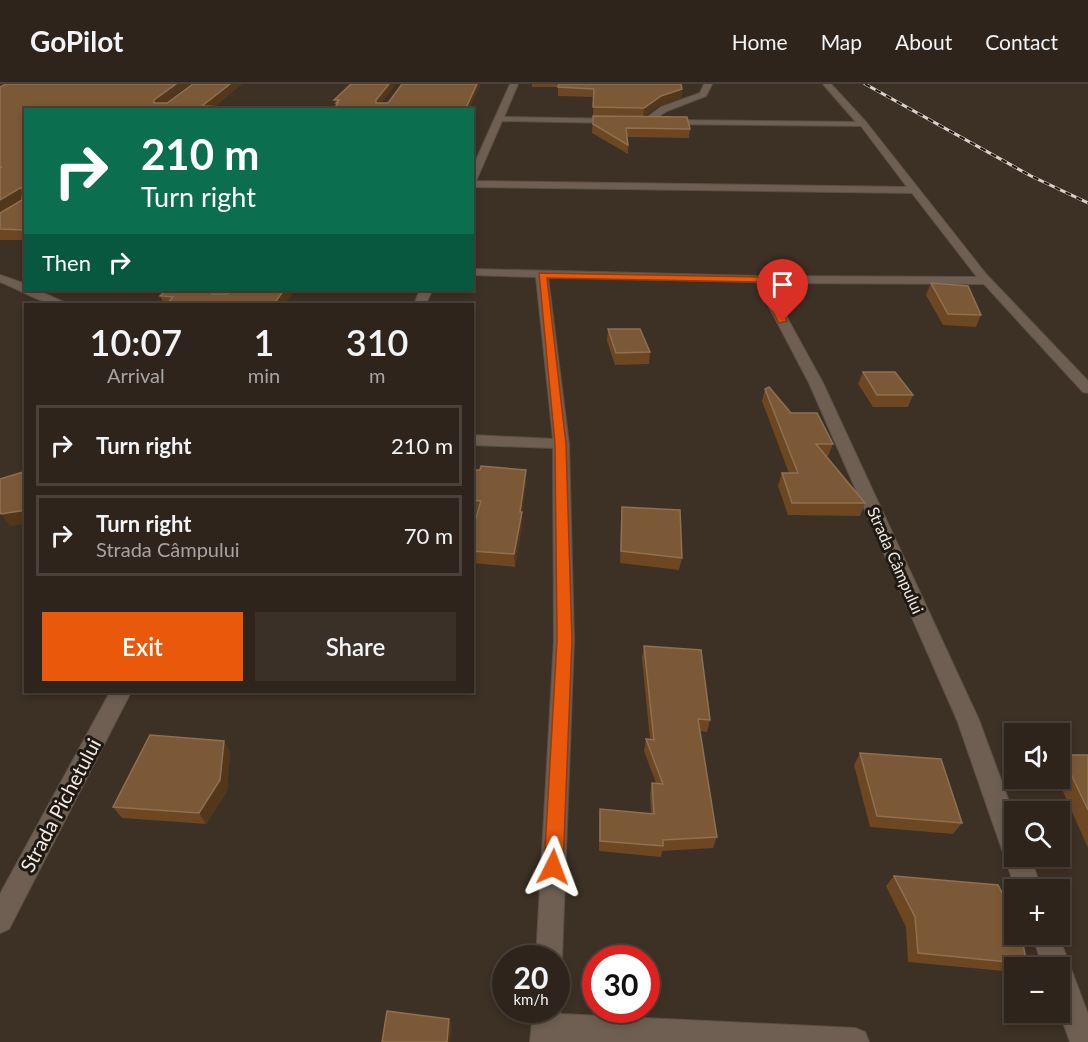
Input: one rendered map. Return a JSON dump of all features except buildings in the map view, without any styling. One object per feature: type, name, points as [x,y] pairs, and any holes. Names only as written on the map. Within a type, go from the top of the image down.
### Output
[{"type":"street","points":[[474,177],[514,84]]},
{"type":"street","points":[[646,121],[664,109],[703,94],[708,84]]},
{"type":"street","points":[[827,84],[863,124],[987,281],[1088,389]]},
{"type":"street","points":[[499,119],[623,121]]},
{"type":"street","points":[[635,121],[863,124]]},
{"type":"street","points":[[474,182],[914,190]]},
{"type":"street","points":[[474,272],[760,279],[987,281]]},
{"type":"street","points":[[542,275],[561,444],[564,640],[550,945]]},
{"type":"street","points":[[0,278],[24,288]]},
{"type":"street","name":"Strada Câmpului","points":[[760,279],[816,383],[963,709],[1004,821]]},
{"type":"street","points":[[32,291],[60,303]]},
{"type":"street","points":[[474,440],[561,444]]},
{"type":"street","name":"Strada Pichetului","points":[[0,920],[120,693]]},
{"type":"street","points":[[1070,1003],[1084,1042]]},
{"type":"street","points":[[545,1027],[855,1042]]},
{"type":"railway","points":[[865,84],[1031,176],[1088,203]]},
{"type":"route","points":[[553,867],[564,640],[561,444],[542,275],[760,279],[783,321]]}]
